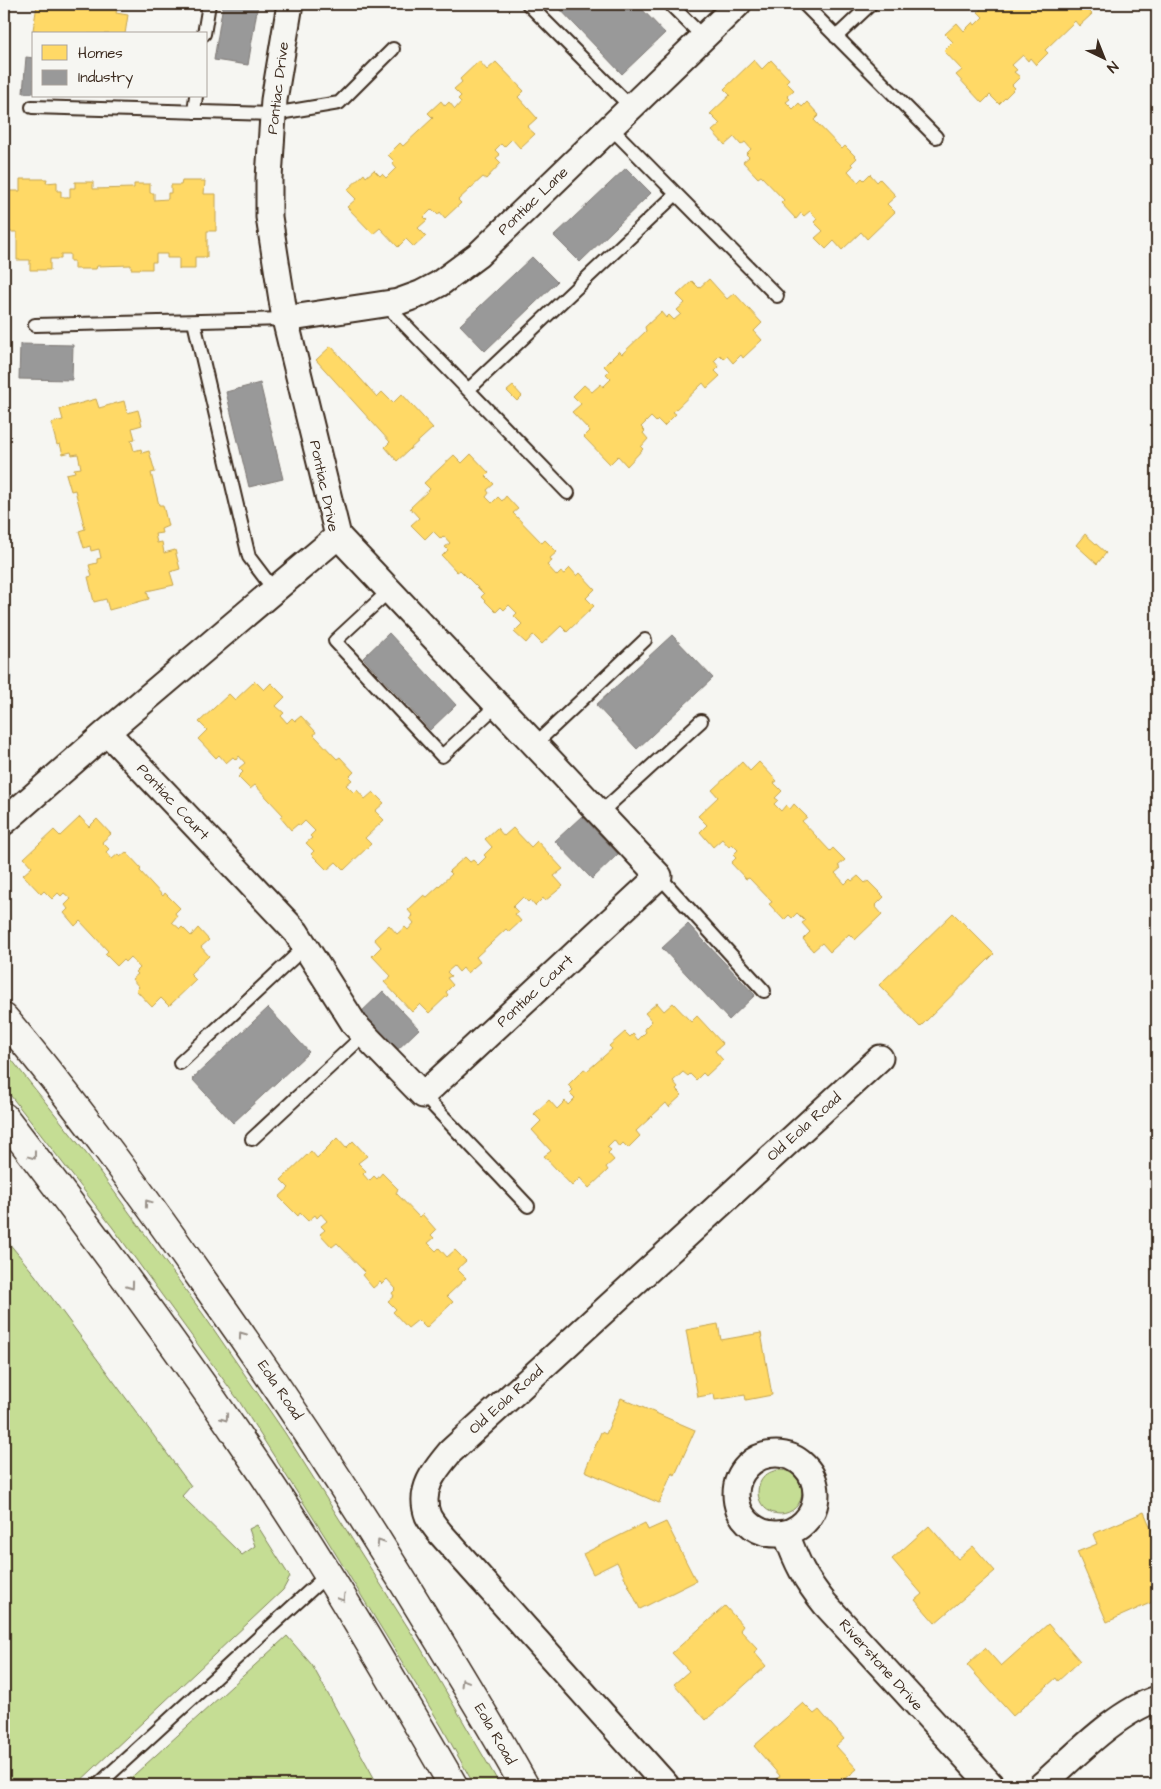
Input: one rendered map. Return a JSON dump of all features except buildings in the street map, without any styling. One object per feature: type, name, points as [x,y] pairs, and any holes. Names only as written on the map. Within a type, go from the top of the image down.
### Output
[{"type":"main road","name":"Eola Road","points":[[4,1018],[41,1062],[138,1190],[263,1363],[395,1567],[524,1785]]},
{"type":"main road","points":[[4,1117],[92,1234],[240,1440],[327,1575],[401,1695],[453,1785]]},
{"type":"street","name":"Pontiac Drive","points":[[4,822],[338,536],[284,319],[270,217],[269,178],[273,114],[290,4]]},
{"type":"street","name":"Pontiac Lane","points":[[284,319],[398,302],[420,294],[458,270],[478,255],[738,4]]},
{"type":"street","points":[[338,536],[658,876]]},
{"type":"street","name":"Pontiac Court","points":[[107,732],[296,932],[355,1026],[423,1095],[658,876]]},
{"type":"street","name":"Old Eola Road","points":[[666,1785],[440,1533],[428,1516],[424,1498],[427,1483],[450,1452],[880,1058]]},
{"type":"street","name":"Riverstone Drive","points":[[786,1534],[807,1581],[825,1604],[991,1785]]},
{"type":"street","points":[[1042,1785],[1124,1715],[1157,1698],[1157,1678]]},
{"type":"lane","points":[[204,32],[208,4]]},
{"type":"lane","points":[[528,4],[631,107]]},
{"type":"lane","points":[[670,4],[703,37]]},
{"type":"lane","points":[[804,4],[936,138]]},
{"type":"lane","points":[[836,36],[871,4]]},
{"type":"lane","points":[[32,107],[273,114],[339,103],[393,49]]},
{"type":"lane","points":[[194,112],[196,98]]},
{"type":"lane","points":[[610,127],[777,296]]},
{"type":"lane","points":[[468,390],[676,194]]},
{"type":"lane","points":[[385,304],[568,493]]},
{"type":"lane","points":[[35,326],[284,319]]},
{"type":"lane","points":[[194,322],[249,557],[274,590]]},
{"type":"lane","points":[[390,590],[335,641],[375,684],[442,756],[497,705]]},
{"type":"lane","points":[[534,745],[645,640]]},
{"type":"lane","points":[[600,814],[701,721]]},
{"type":"lane","points":[[658,876],[764,991]]},
{"type":"lane","points":[[180,1062],[305,947]]},
{"type":"lane","points":[[252,1139],[364,1035]]},
{"type":"lane","points":[[423,1095],[528,1206]]},
{"type":"lane","points":[[98,1785],[327,1575]]},
{"type":"green space","points":[[4,1050],[89,1157],[203,1314],[285,1433],[419,1645],[500,1785],[474,1785],[442,1727],[239,1401],[113,1228],[4,1087]]},
{"type":"green space","points":[[4,1237],[35,1275],[191,1486],[182,1496],[242,1555],[255,1546],[249,1529],[257,1525],[290,1577],[283,1590],[76,1785],[4,1785]]},
{"type":"green space","points":[[784,1470],[796,1476],[801,1483],[801,1501],[796,1508],[789,1513],[776,1514],[768,1511],[761,1504],[758,1488],[761,1480],[768,1473]]},
{"type":"green space","points":[[287,1636],[312,1665],[378,1785],[123,1785]]},
{"type":"water","points":[[4,630],[11,675],[8,693],[4,701]]}]
